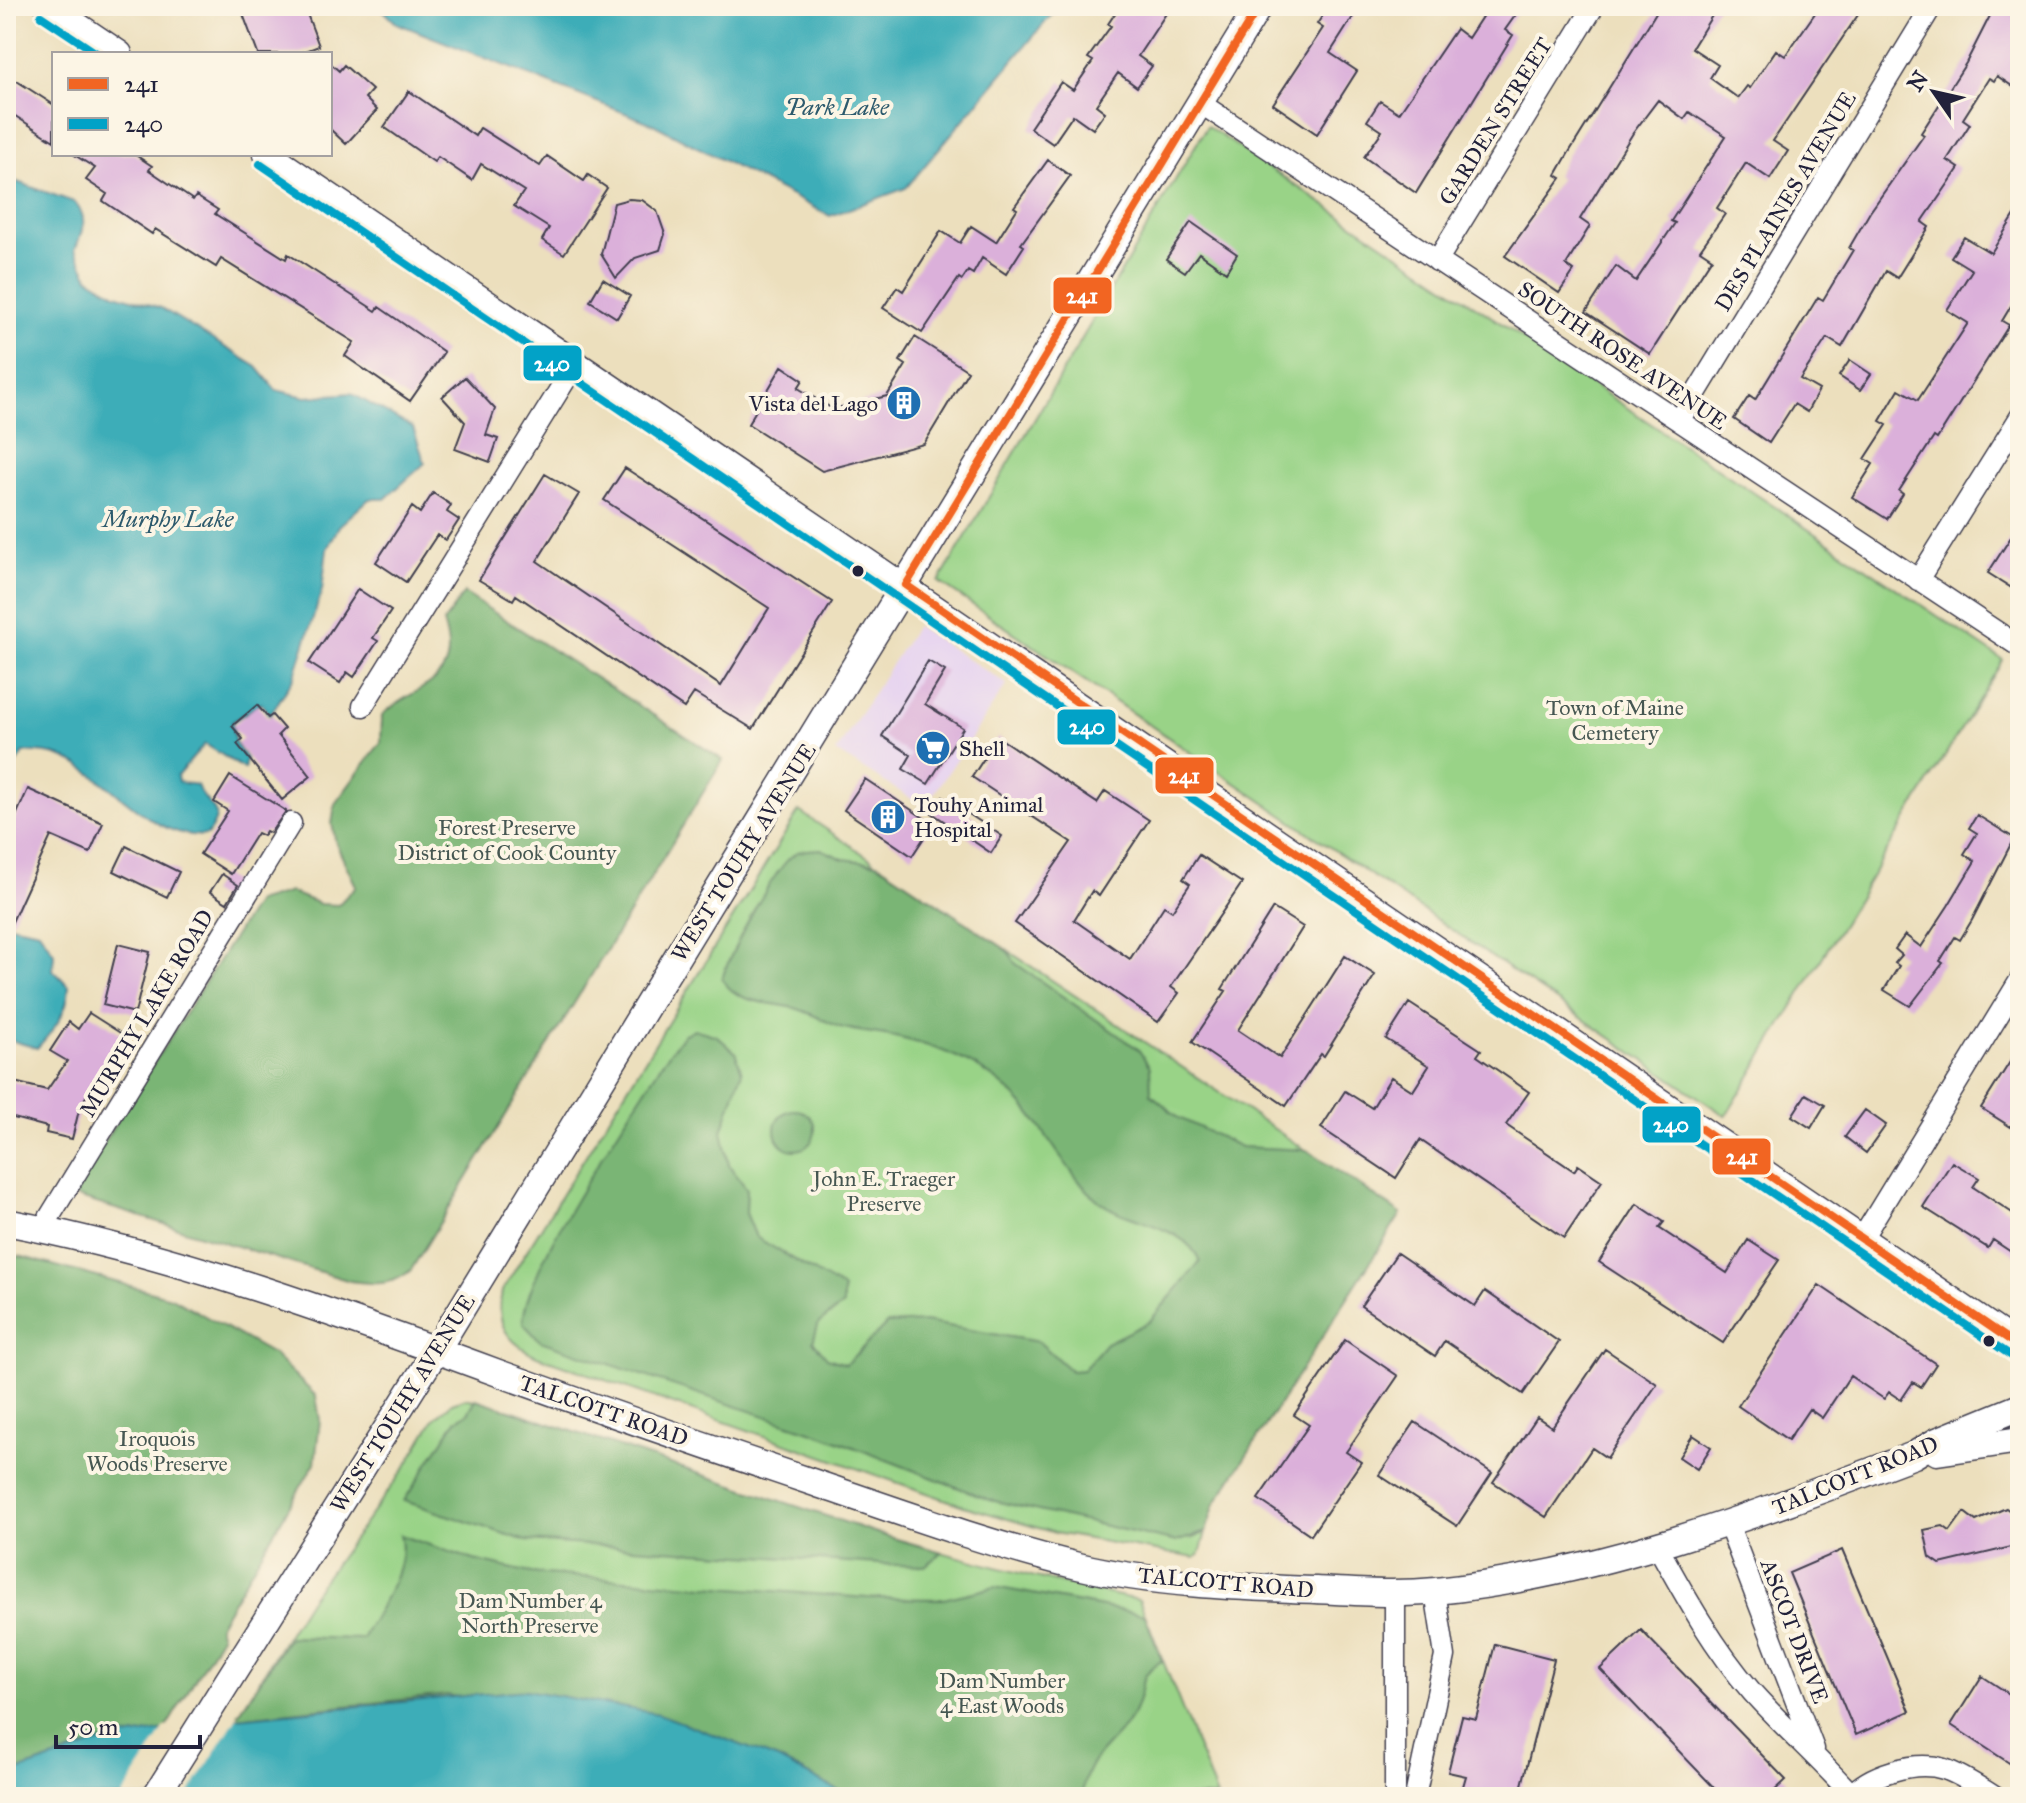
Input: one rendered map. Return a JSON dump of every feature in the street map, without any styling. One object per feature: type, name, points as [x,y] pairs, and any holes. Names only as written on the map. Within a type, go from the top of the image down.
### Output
[{"type":"main road","points":[[48,6],[116,52]]},
{"type":"main road","name":"WEST TOUHY AVENUE","points":[[155,1797],[437,1349],[1259,6]]},
{"type":"main road","points":[[270,156],[906,585],[2020,1347]]},
{"type":"main road","name":"TALCOTT ROAD","points":[[6,1222],[259,1286],[619,1417],[960,1532],[1084,1567],[1209,1583],[1395,1593],[1435,1591],[1545,1573],[1658,1547],[1729,1526],[1914,1455],[1937,1441],[2020,1407]]},
{"type":"main road","points":[[1914,1455],[2020,1440]]},
{"type":"street","name":"GARDEN STREET","points":[[1437,261],[1594,6]]},
{"type":"street","name":"DES PLAINES AVENUE","points":[[1679,421],[1932,6]]},
{"type":"street","name":"SOUTH ROSE AVENUE","points":[[1200,103],[2020,647]]},
{"type":"street","points":[[363,706],[576,363]]},
{"type":"street","points":[[1918,580],[2020,417]]},
{"type":"street","name":"MURPHY LAKE ROAD","points":[[42,1229],[291,823]]},
{"type":"street","points":[[1861,1240],[2018,990]]},
{"type":"street","name":"ASCOT DRIVE","points":[[1729,1526],[1815,1753]]},
{"type":"street","name":"ASCOT DRIVE","points":[[1658,1547],[1704,1630],[1729,1664],[1754,1694],[1815,1753],[1850,1795]]},
{"type":"street","points":[[1415,1797],[1445,1656],[1435,1591]]},
{"type":"street","points":[[1395,1593],[1395,1797]]},
{"type":"street","points":[[1850,1795],[1871,1780],[1920,1767],[1942,1768],[1990,1796]]},
{"type":"shaded area","points":[[916,626],[1007,684],[925,807],[836,752]]},
{"type":"green space","name":"Town of Maine Cemetery","points":[[1207,126],[2003,660],[1726,1116],[939,582]]},
{"type":"green space","name":"Forest Preserve District of Cook County","points":[[464,593],[723,760],[411,1270],[390,1282],[350,1281],[70,1195],[256,902],[290,892],[320,904],[338,905],[356,886],[336,844],[332,824],[335,804],[381,742],[382,715],[433,681],[442,671],[448,644],[443,623]]},
{"type":"green space","name":"John E. Traeger Preserve","points":[[799,811],[1394,1209],[1193,1538],[1206,1532],[1200,1554],[1195,1558],[1055,1533],[964,1506],[537,1356],[518,1345],[506,1331],[500,1314],[502,1291]]},
{"type":"green space","name":"John E. Traeger Preserve","points":[[821,849],[843,859],[877,863],[1008,951],[1015,963],[1138,1049],[1150,1067],[1151,1094],[1179,1118],[1241,1147],[1307,1150],[1401,1214],[1214,1506],[1206,1532],[1176,1542],[990,1500],[825,1436],[540,1341],[523,1323],[528,1297],[541,1265],[580,1192],[662,1063],[683,1035],[694,1029],[717,1036],[736,1053],[742,1072],[722,1131],[729,1165],[747,1189],[746,1213],[756,1237],[843,1289],[843,1305],[819,1323],[813,1341],[827,1358],[846,1364],[887,1324],[925,1322],[1039,1342],[1071,1371],[1083,1370],[1106,1343],[1149,1322],[1200,1262],[1193,1249],[1169,1232],[1099,1201],[1077,1179],[1023,1105],[978,1067],[924,1044],[843,1028],[798,1009],[746,998],[729,988],[722,979],[726,967],[743,931],[777,874],[796,853]]},
{"type":"green space","points":[[795,1110],[809,1116],[815,1130],[809,1144],[795,1150],[781,1144],[775,1130],[781,1116]]},
{"type":"green space","name":"Iroquois Woods Preserve","points":[[19,1256],[171,1297],[274,1355],[316,1396],[320,1420],[315,1463],[218,1626],[221,1636],[164,1731],[108,1740],[6,1775],[6,1261]]},
{"type":"green space","name":"Dam Number 4 North Preserve","points":[[466,1398],[901,1540],[1059,1583],[1139,1600],[1217,1797],[187,1797],[309,1600],[405,1468],[434,1419],[452,1403]]},
{"type":"green space","points":[[476,1399],[942,1552],[925,1566],[526,1541],[404,1501],[456,1420],[468,1413]]},
{"type":"green space","name":"Dam Number 4 East Woods","points":[[400,1535],[474,1560],[531,1573],[868,1598],[943,1599],[995,1587],[1145,1615],[1162,1661],[1144,1679],[1131,1718],[1093,1762],[1082,1797],[850,1797],[778,1759],[447,1695],[236,1718],[289,1637],[362,1639],[396,1574],[402,1547]]},
{"type":"water","name":"Park Lake","points":[[379,6],[1059,6],[906,188],[830,216],[653,124],[396,23]]},
{"type":"water","name":"Murphy Lake","points":[[6,178],[74,202],[79,208],[83,225],[75,250],[89,278],[116,294],[161,308],[257,367],[276,390],[306,397],[351,393],[413,428],[425,463],[385,499],[369,499],[339,526],[327,549],[322,590],[294,678],[270,715],[261,703],[232,722],[235,743],[246,759],[244,769],[205,744],[177,776],[178,782],[197,785],[216,813],[207,835],[182,833],[158,824],[73,762],[49,753],[24,753],[6,776]]},
{"type":"water","points":[[6,924],[39,931],[54,953],[53,970],[69,986],[59,1020],[37,1048],[6,1039]]},
{"type":"water","points":[[526,1690],[659,1714],[778,1759],[850,1797],[6,1797],[6,1775],[108,1740],[236,1718]]},
{"type":"pier","points":[[239,1714],[187,1797],[122,1797],[165,1727]]},
{"type":"building","points":[[240,6],[304,6],[319,46],[303,52],[257,52]]},
{"type":"building","points":[[1120,6],[1171,6],[1138,56],[1152,66],[1137,87],[1118,73],[1096,105],[1105,112],[1093,129],[1073,115],[1053,144],[1030,128],[1061,82],[1073,90],[1093,61],[1088,58],[1111,26],[1108,24]]},
{"type":"building","points":[[1329,6],[1360,6],[1330,53],[1357,71],[1317,134],[1273,104],[1323,28],[1317,24]]},
{"type":"building","points":[[1489,6],[1522,6],[1505,30],[1513,35],[1416,193],[1364,157],[1382,131],[1367,121],[1380,101],[1399,113],[1456,29],[1468,38]]},
{"type":"building","points":[[1660,6],[1718,6],[1692,48],[1718,65],[1710,78],[1738,98],[1747,86],[1750,88],[1776,50],[1785,56],[1820,6],[1864,6],[1773,141],[1788,151],[1770,179],[1746,163],[1717,208],[1725,214],[1700,250],[1712,258],[1650,354],[1586,312],[1616,266],[1636,281],[1675,223],[1671,221],[1726,136],[1689,112],[1684,119],[1658,100],[1633,133],[1580,219],[1590,226],[1566,265],[1574,271],[1559,293],[1505,256],[1561,178],[1556,175],[1568,154]]},
{"type":"building","points":[[1995,6],[2020,6],[2020,80],[2015,88],[1997,76],[1994,81],[1989,78],[1963,119],[1970,124],[1947,160],[1959,168],[1922,222],[1929,227],[1897,278],[1886,271],[1842,347],[1827,338],[1800,379],[1819,390],[1807,412],[1794,404],[1769,443],[1734,419],[1749,396],[1755,400],[1818,297],[1823,300],[1853,250],[1849,248],[1870,212],[1924,135],[1921,133],[1966,63]]},
{"type":"building","points":[[332,65],[339,71],[344,65],[372,90],[365,98],[377,110],[346,144],[332,131]]},
{"type":"building","points":[[6,74],[52,104],[52,140],[6,110]]},
{"type":"building","points":[[409,91],[475,136],[480,128],[540,166],[547,156],[584,181],[588,175],[607,188],[564,254],[542,240],[549,228],[514,206],[524,191],[481,164],[472,180],[438,157],[434,162],[384,127]]},
{"type":"building","points":[[76,156],[137,156],[152,166],[149,170],[193,200],[196,196],[218,210],[215,214],[286,259],[288,254],[376,311],[379,307],[444,352],[410,401],[345,356],[354,342],[221,259],[216,267],[155,229],[152,234],[103,201],[107,194],[86,180],[95,168]]},
{"type":"building","points":[[1048,160],[1070,176],[1021,244],[1024,246],[1006,274],[982,258],[973,274],[968,271],[962,280],[959,278],[922,333],[883,308],[897,287],[903,291],[941,231],[960,243],[971,226],[996,242],[1017,209],[1014,207]]},
{"type":"building","points":[[642,200],[657,211],[665,234],[660,250],[635,258],[616,278],[601,254],[614,203]]},
{"type":"building","points":[[2020,207],[2020,291],[2002,321],[2009,325],[1937,439],[1934,437],[1899,491],[1903,494],[1887,519],[1852,497],[1873,464],[1865,459],[1887,425],[1880,421],[1899,389],[1918,400],[1968,323],[1947,310],[1972,270],[1951,257],[1964,237],[1991,253]]},
{"type":"building","points":[[1191,222],[1237,254],[1226,272],[1199,253],[1185,272],[1166,259]]},
{"type":"building","points":[[603,279],[630,296],[617,318],[590,301]]},
{"type":"building","name":"Vista del Lago","points":[[915,337],[968,371],[924,444],[822,471],[748,424],[782,366],[803,380],[798,388],[833,409],[887,396],[906,365],[900,361]]},
{"type":"building","points":[[1850,360],[1871,374],[1860,390],[1839,376]]},
{"type":"building","points":[[465,377],[495,409],[486,435],[498,439],[490,462],[455,449],[465,422],[442,397]]},
{"type":"building","points":[[625,468],[832,602],[753,729],[694,693],[684,708],[516,595],[513,600],[479,580],[545,474],[579,494],[537,561],[721,686],[769,608],[604,500]]},
{"type":"building","points":[[433,493],[451,505],[447,512],[459,520],[446,540],[437,535],[406,582],[376,562],[412,507],[420,513]]},
{"type":"building","points":[[2020,523],[2020,582],[2015,590],[1988,573]]},
{"type":"building","points":[[358,589],[391,611],[373,638],[378,641],[354,677],[347,672],[340,683],[309,663]]},
{"type":"building","points":[[928,661],[945,671],[925,704],[963,728],[928,784],[903,769],[911,755],[882,736]]},
{"type":"building","points":[[257,705],[268,718],[272,715],[284,729],[278,735],[311,776],[282,800],[237,744],[243,739],[232,726]]},
{"type":"building","points":[[998,737],[1097,803],[1105,791],[1149,820],[1099,896],[1092,891],[1074,920],[1130,959],[1164,906],[1172,911],[1190,884],[1183,879],[1199,855],[1242,883],[1171,987],[1179,993],[1158,1022],[1015,923],[1071,842],[972,777]]},
{"type":"building","points":[[230,776],[286,811],[270,833],[266,831],[263,836],[257,833],[231,874],[200,854],[228,811],[214,802]]},
{"type":"building","name":"Touhy Animal Hospital","points":[[865,779],[933,824],[912,856],[844,810]]},
{"type":"building","points":[[28,789],[103,823],[90,853],[51,836],[6,935],[6,869],[12,856],[6,853],[6,838]]},
{"type":"building","points":[[943,797],[1002,836],[991,853],[932,813]]},
{"type":"building","points":[[1977,815],[2014,838],[1960,940],[1955,937],[1940,961],[1943,963],[1910,1006],[1884,990],[1899,966],[1895,963],[1902,955],[1895,949],[1905,935],[1921,947],[1948,906],[1975,861],[1964,854],[1977,833],[1969,828]]},
{"type":"building","points":[[126,846],[179,872],[167,897],[114,871]]},
{"type":"building","points":[[222,874],[238,885],[227,903],[210,892]]},
{"type":"building","points":[[1273,908],[1303,927],[1238,1030],[1280,1058],[1345,956],[1375,975],[1324,1056],[1321,1054],[1286,1106],[1192,1042],[1226,991],[1222,989]]},
{"type":"building","points":[[118,944],[150,952],[135,1013],[103,1005]]},
{"type":"building","points":[[1409,1003],[1481,1050],[1477,1056],[1529,1092],[1506,1125],[1574,1171],[1578,1165],[1602,1181],[1564,1238],[1420,1140],[1396,1178],[1321,1128],[1345,1091],[1372,1108],[1391,1077],[1413,1091],[1429,1066],[1386,1039]]},
{"type":"building","points":[[89,1013],[125,1036],[80,1106],[72,1139],[46,1133],[47,1127],[6,1116],[6,1080],[47,1090],[67,1061],[50,1051],[69,1022],[78,1029]]},
{"type":"building","points":[[2020,1046],[2020,1113],[2011,1127],[1981,1108]]},
{"type":"building","points":[[1806,1094],[1825,1105],[1811,1128],[1792,1116]]},
{"type":"building","points":[[1865,1110],[1886,1125],[1866,1153],[1845,1137]]},
{"type":"building","points":[[1952,1162],[1979,1178],[1973,1187],[2020,1218],[2020,1258],[1993,1240],[1988,1248],[1923,1207]]},
{"type":"building","points":[[1637,1204],[1664,1222],[1659,1228],[1727,1273],[1748,1240],[1779,1260],[1723,1343],[1599,1262]]},
{"type":"building","points":[[1397,1253],[1475,1306],[1485,1291],[1559,1342],[1523,1394],[1445,1341],[1435,1356],[1361,1306]]},
{"type":"building","points":[[1819,1285],[1936,1364],[1921,1387],[1913,1382],[1901,1400],[1889,1392],[1884,1399],[1850,1376],[1822,1418],[1809,1409],[1788,1440],[1738,1406]]},
{"type":"building","points":[[1345,1340],[1398,1376],[1346,1452],[1361,1462],[1311,1535],[1258,1499],[1309,1425],[1294,1415]]},
{"type":"building","points":[[1605,1349],[1657,1384],[1607,1458],[1592,1448],[1546,1517],[1493,1482],[1537,1417],[1552,1427]]},
{"type":"building","points":[[1415,1422],[1492,1473],[1457,1526],[1379,1475]]},
{"type":"building","points":[[1693,1435],[1711,1447],[1697,1469],[1679,1457]]},
{"type":"building","points":[[2006,1508],[2010,1511],[2020,1509],[2020,1545],[1940,1564],[1930,1557],[1924,1530],[1943,1526],[1950,1531],[1964,1512],[1976,1521]]},
{"type":"building","points":[[1842,1550],[1910,1711],[1856,1735],[1789,1573]]},
{"type":"building","points":[[1641,1630],[1786,1780],[1768,1797],[1723,1797],[1600,1669]]},
{"type":"building","points":[[1495,1644],[1554,1659],[1519,1797],[1460,1797],[1466,1776],[1448,1772],[1462,1716],[1476,1719]]},
{"type":"building","points":[[1982,1676],[2020,1701],[2020,1770],[1951,1725]]},
{"type":"transit line","name":"241","points":[[906,585],[1259,6]]},
{"type":"transit line","name":"240","points":[[41,16],[95,52]]},
{"type":"transit line","name":"240","points":[[260,164],[2013,1357]]},
{"type":"transit line","name":"241","points":[[906,585],[2020,1347]]},
{"type":"place","name":"Vista del Lago","points":[[904,403]]},
{"type":"place","name":"Shell","points":[[933,748]]},
{"type":"place","name":"Touhy Animal Hospital","points":[[888,817]]}]
